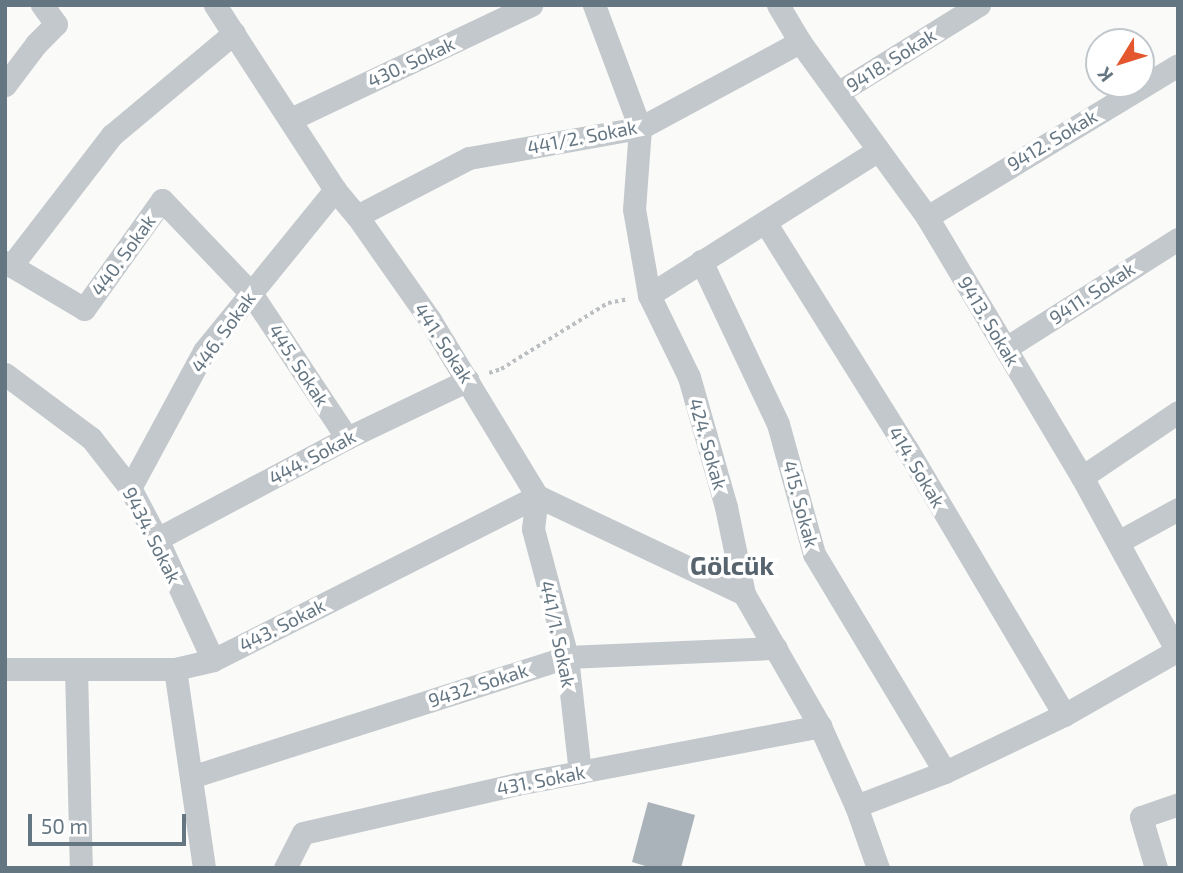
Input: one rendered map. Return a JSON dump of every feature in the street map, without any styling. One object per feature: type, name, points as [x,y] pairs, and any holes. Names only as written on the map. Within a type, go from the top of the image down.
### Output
[{"type":"street","points":[[5,85],[36,44],[56,24],[42,5]]},
{"type":"street","name":"441. Sokak","points":[[215,5],[335,190],[357,216],[468,380],[514,464],[537,496],[744,594]]},
{"type":"street","name":"430. Sokak","points":[[290,119],[531,5]]},
{"type":"street","name":"424. Sokak","points":[[594,5],[640,128],[634,209],[649,295],[689,377],[726,507],[744,594],[820,726],[856,806],[877,868]]},
{"type":"street","name":"9413. Sokak","points":[[778,5],[800,42],[927,216],[1082,477],[1178,651]]},
{"type":"street","name":"9418. Sokak","points":[[838,92],[979,5]]},
{"type":"street","points":[[8,264],[112,135],[234,33]]},
{"type":"street","name":"441/2. Sokak","points":[[357,216],[469,158],[640,128],[800,42]]},
{"type":"street","name":"9412. Sokak","points":[[927,216],[1178,65]]},
{"type":"street","points":[[649,295],[878,150]]},
{"type":"street","name":"446. Sokak","points":[[130,488],[204,351],[335,190]]},
{"type":"street","name":"440. Sokak","points":[[8,264],[83,309],[162,200]]},
{"type":"street","name":"445. Sokak","points":[[162,200],[251,293],[347,438]]},
{"type":"street","name":"414. Sokak","points":[[765,222],[907,449],[1064,715]]},
{"type":"street","name":"9411. Sokak","points":[[1006,348],[1178,239]]},
{"type":"street","name":"415. Sokak","points":[[701,261],[778,424],[814,554],[945,772]]},
{"type":"street","name":"444. Sokak","points":[[157,539],[347,438],[468,380]]},
{"type":"street","name":"9434. Sokak","points":[[9,383],[91,438],[130,488],[157,539],[213,660]]},
{"type":"street","points":[[1082,477],[1178,412]]},
{"type":"street","name":"441/1. Sokak","points":[[537,496],[533,528],[567,657],[580,772]]},
{"type":"street","name":"443. Sokak","points":[[5,669],[175,669],[213,660],[537,496]]},
{"type":"street","points":[[1118,542],[1178,509]]},
{"type":"street","name":"9432. Sokak","points":[[191,777],[567,657],[776,648]]},
{"type":"street","points":[[856,806],[945,772],[1064,715],[1178,651]]},
{"type":"street","points":[[76,669],[81,868]]},
{"type":"street","points":[[175,669],[204,868]]},
{"type":"street","name":"431. Sokak","points":[[285,868],[303,833],[580,772],[820,726]]},
{"type":"street","points":[[1156,868],[1141,817],[1178,804]]},
{"type":"path","points":[[468,380],[501,369],[608,303],[649,295]]},
{"type":"building","points":[[648,802],[695,815],[681,868],[652,868],[632,862]]},
{"type":"district","name":"Gölcük","points":[[732,565]]}]
